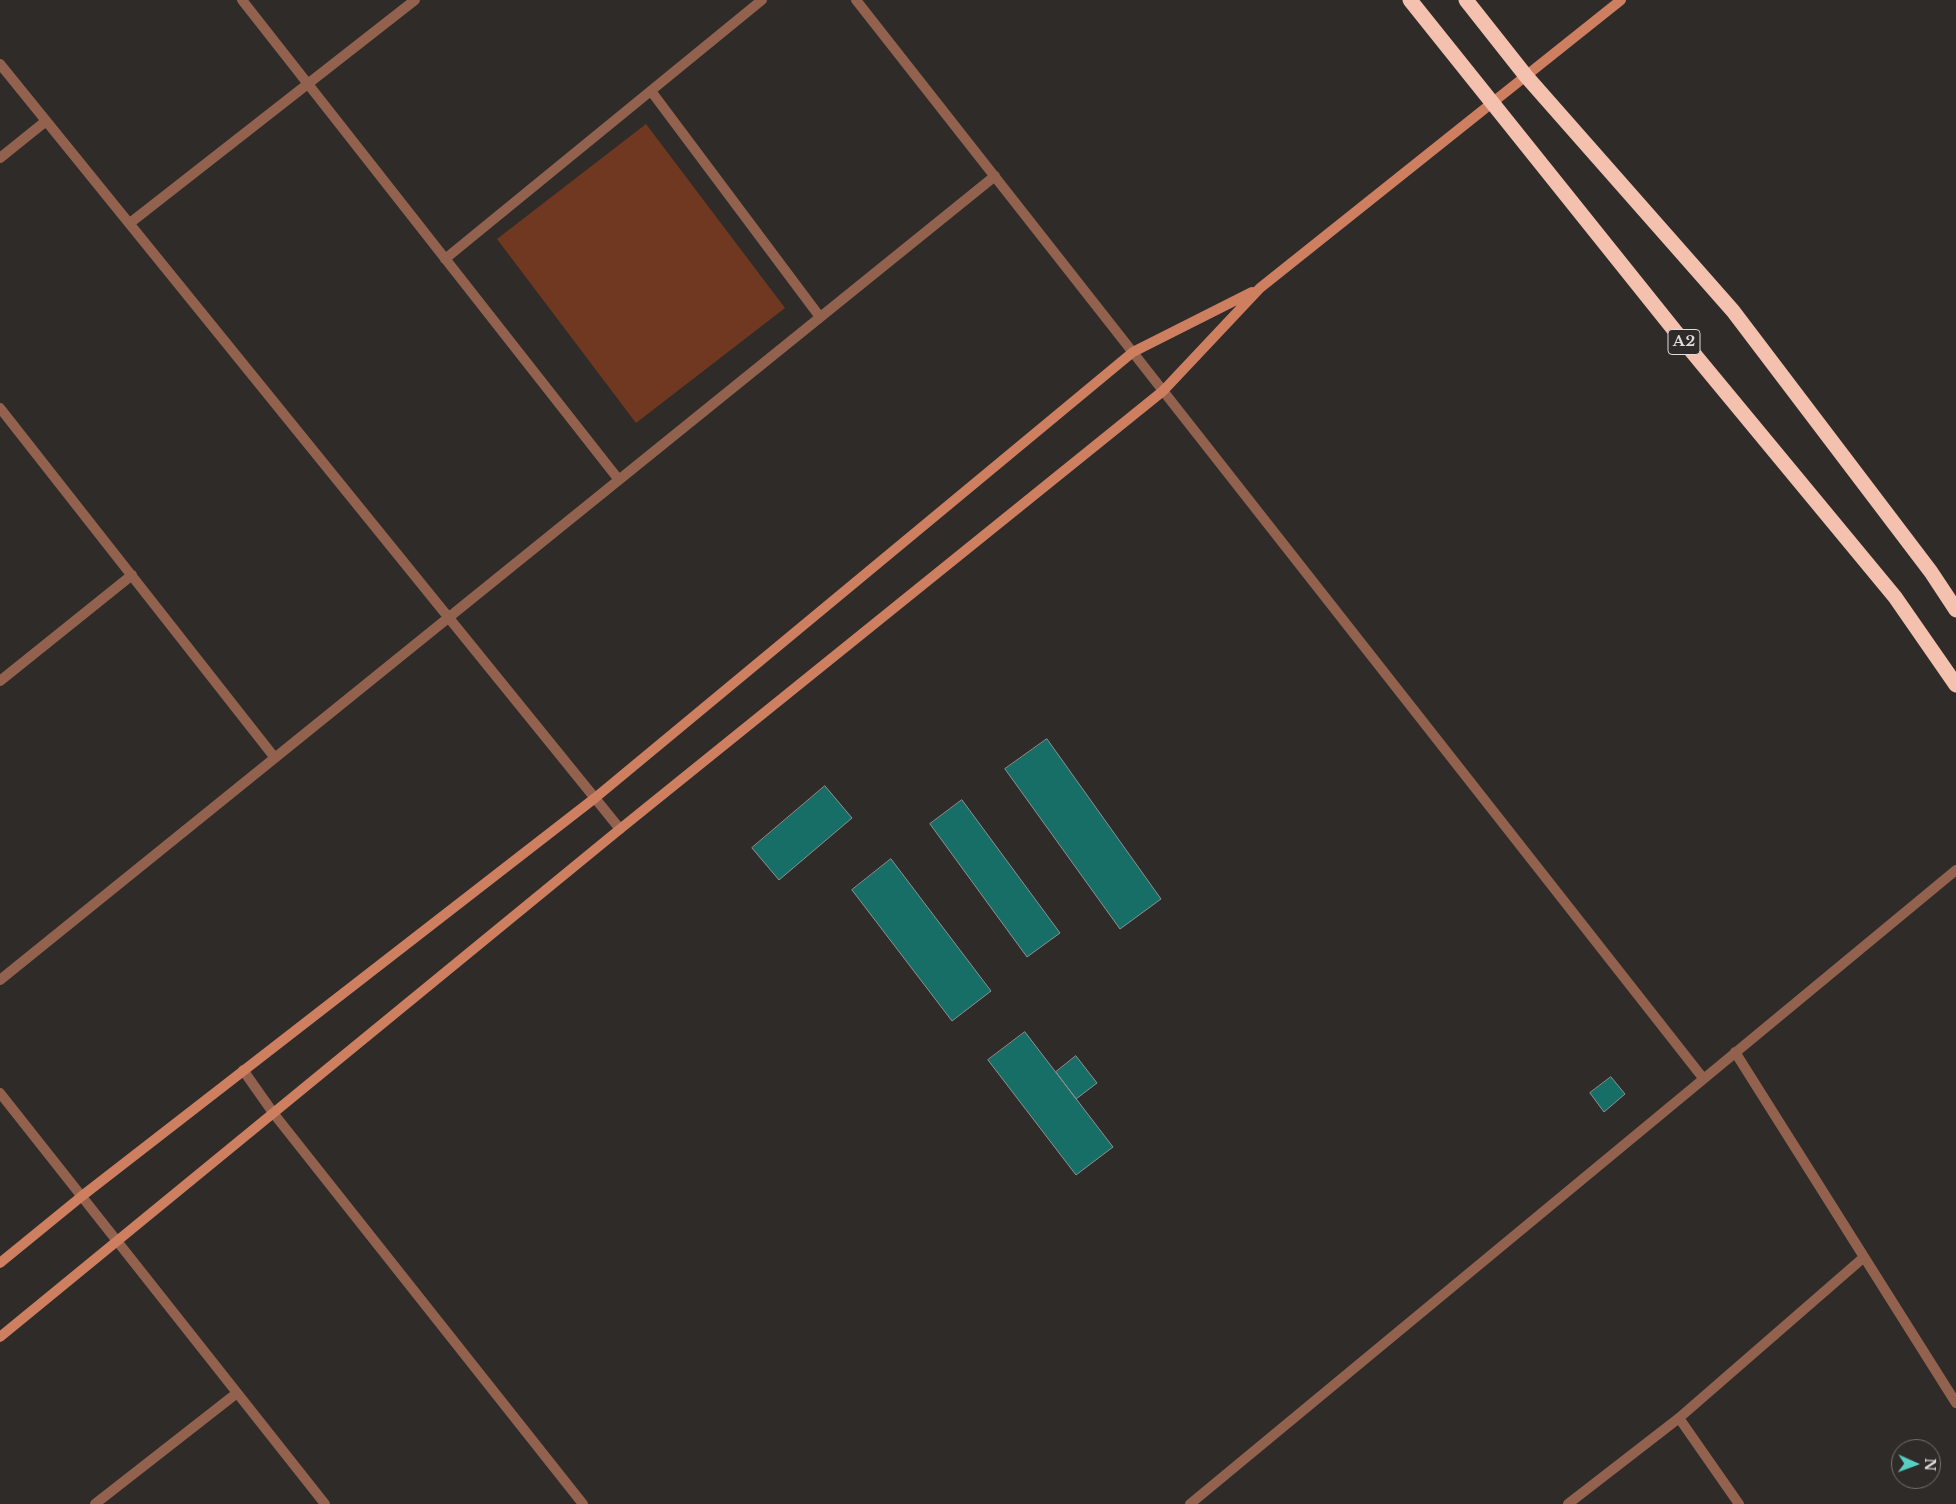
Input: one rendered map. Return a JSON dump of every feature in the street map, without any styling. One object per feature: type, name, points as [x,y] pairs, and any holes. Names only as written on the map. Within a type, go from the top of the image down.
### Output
[{"type":"highway","name":"A2","points":[[1410,0],[1674,331],[1896,597],[1956,685]]},
{"type":"highway","points":[[1466,0],[1526,76],[1733,311],[1931,572],[1956,610]]},
{"type":"street","points":[[242,0],[618,480]]},
{"type":"street","points":[[130,223],[415,0]]},
{"type":"street","points":[[445,260],[762,0]]},
{"type":"street","points":[[856,0],[1703,1078]]},
{"type":"street","points":[[0,1337],[620,829],[1164,391],[1260,288],[1621,0]]},
{"type":"street","points":[[0,64],[620,829]]},
{"type":"street","points":[[651,91],[820,317]]},
{"type":"street","points":[[0,158],[46,121]]},
{"type":"street","points":[[0,980],[995,176]]},
{"type":"street","points":[[0,1263],[243,1070],[595,798],[1132,352],[1260,288]]},
{"type":"street","points":[[0,408],[276,758]]},
{"type":"street","points":[[0,681],[132,576]]},
{"type":"street","points":[[1190,1504],[1956,870]]},
{"type":"street","points":[[1735,1052],[1956,1403]]},
{"type":"street","points":[[243,1070],[274,1114],[582,1504]]},
{"type":"street","points":[[0,1094],[325,1504]]},
{"type":"street","points":[[1568,1504],[1679,1418],[1864,1258]]},
{"type":"street","points":[[95,1504],[237,1392]]},
{"type":"street","points":[[1679,1418],[1739,1504]]},
{"type":"shaded area","points":[[646,124],[785,308],[636,423],[497,239]]},
{"type":"building","points":[[1047,739],[1161,899],[1120,929],[1005,769]]},
{"type":"building","points":[[825,786],[852,818],[779,880],[752,848]]},
{"type":"building","points":[[962,800],[1060,933],[1027,957],[930,824]]},
{"type":"building","points":[[891,859],[991,991],[952,1021],[852,890]]},
{"type":"building","points":[[1025,1032],[1113,1147],[1076,1175],[988,1060]]},
{"type":"building","points":[[1076,1056],[1097,1083],[1076,1099],[1056,1072]]},
{"type":"building","points":[[1611,1077],[1625,1094],[1604,1112],[1590,1093]]}]
